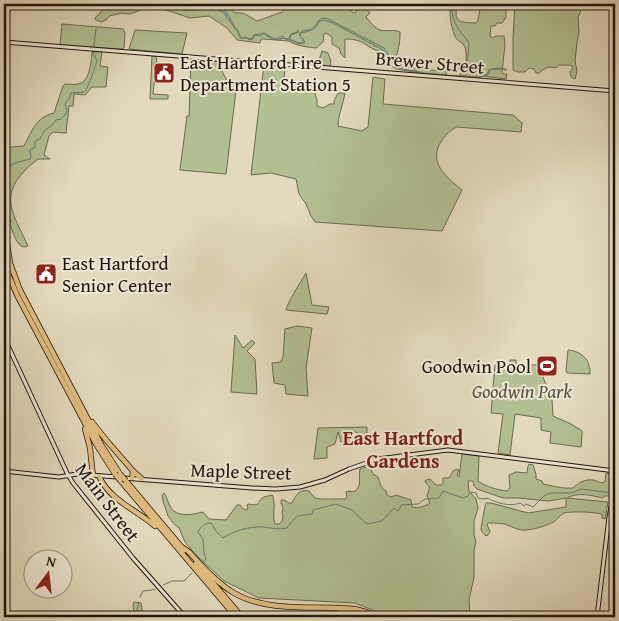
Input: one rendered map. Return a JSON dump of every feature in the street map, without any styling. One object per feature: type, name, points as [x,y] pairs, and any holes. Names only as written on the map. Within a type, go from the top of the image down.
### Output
[{"type":"highway","points":[[4,224],[14,283]]},
{"type":"highway","points":[[4,252],[14,283],[104,458],[126,481],[242,617]]},
{"type":"highway","points":[[17,289],[120,480],[236,617]]},
{"type":"highway","points":[[82,407],[102,435],[142,479]]},
{"type":"highway","points":[[82,418],[89,442],[93,476]]},
{"type":"highway","points":[[132,478],[133,470]]},
{"type":"highway","points":[[99,476],[101,481],[116,497],[171,540]]},
{"type":"highway","points":[[182,548],[188,551],[223,586],[249,600],[275,606],[358,609],[377,617]]},
{"type":"highway","points":[[324,617],[347,611],[362,613],[372,617]]},
{"type":"main road","name":"Brewer Street","points":[[4,42],[615,91]]},
{"type":"main road","name":"Main Street","points":[[4,337],[68,476],[105,523],[185,617]]},
{"type":"main road","name":"Maple Street","points":[[4,471],[59,476],[75,474],[270,489],[294,488],[325,480],[378,459],[451,450],[615,471]]},
{"type":"main road","points":[[597,617],[609,517],[615,488]]},
{"type":"green space","points":[[108,4],[229,4],[233,12],[245,14],[257,21],[282,12],[289,4],[341,4],[354,13],[357,11],[353,4],[362,4],[370,13],[366,17],[378,29],[400,32],[397,57],[400,65],[418,69],[446,71],[447,73],[446,75],[396,69],[383,59],[379,51],[360,42],[345,39],[345,58],[339,48],[332,44],[332,37],[326,33],[324,34],[323,42],[316,48],[298,45],[289,41],[261,39],[260,43],[237,40],[227,28],[209,16],[190,18],[151,5],[129,14],[122,13],[109,16],[101,22],[96,20],[95,18]]},
{"type":"green space","points":[[450,4],[457,4],[456,15],[461,22],[476,23],[481,4],[506,4],[506,17],[502,23],[491,26],[490,36],[492,38],[504,36],[502,72],[507,74],[506,79],[483,76],[477,78],[460,75],[465,68],[466,53],[465,47],[456,39],[453,32]]},
{"type":"green space","points":[[515,4],[581,4],[578,17],[579,32],[575,61],[577,71],[575,79],[571,77],[570,72],[573,68],[569,65],[547,68],[539,73],[529,68],[525,72],[513,70]]},
{"type":"green space","points":[[62,24],[123,29],[125,33],[124,48],[60,45]]},
{"type":"green space","points":[[135,30],[187,33],[182,54],[129,49]]},
{"type":"green space","points":[[322,51],[328,53],[331,61],[330,67],[317,66]]},
{"type":"green space","points":[[92,52],[102,52],[100,66],[108,67],[106,87],[92,87],[85,95],[74,94],[73,106],[69,106],[66,133],[53,132],[49,136],[44,155],[50,159],[38,159],[24,171],[14,185],[11,194],[12,211],[28,246],[22,247],[13,233],[4,204],[4,152],[11,147],[24,146],[39,121],[54,113],[65,84],[78,84],[85,80],[89,71]]},
{"type":"green space","points":[[152,56],[156,56],[157,63],[154,64],[153,94],[168,95],[168,99],[150,99]]},
{"type":"green space","points":[[191,59],[220,62],[219,69],[221,69],[226,79],[237,82],[226,174],[180,170],[187,116],[189,116]]},
{"type":"green space","points":[[264,65],[285,67],[284,80],[297,81],[301,86],[312,84],[317,106],[323,108],[334,104],[338,93],[345,93],[338,126],[362,131],[368,127],[373,77],[385,79],[383,104],[513,115],[522,123],[521,132],[457,127],[450,131],[442,140],[437,155],[440,168],[462,190],[442,231],[315,222],[299,194],[296,179],[271,173],[251,175]]},
{"type":"green space","points":[[306,273],[312,305],[329,307],[327,314],[286,310]]},
{"type":"green space","points":[[297,326],[312,328],[306,368],[308,396],[286,394],[285,385],[274,383],[272,363],[281,362],[283,357],[285,329]]},
{"type":"green space","points":[[235,335],[243,348],[252,340],[255,343],[247,351],[255,359],[257,394],[231,392]]},
{"type":"green space","points":[[568,350],[577,352],[584,357],[589,364],[590,374],[567,373]]},
{"type":"green space","name":"Goodwin Park","points":[[510,360],[516,360],[516,365],[538,365],[552,399],[553,416],[582,431],[581,447],[550,443],[551,432],[541,430],[541,418],[515,414],[510,455],[498,453],[503,414],[491,413],[495,365],[510,365]]},
{"type":"green space","points":[[367,427],[367,439],[363,439],[358,433],[353,431],[350,441],[341,442],[338,432],[335,444],[327,447],[327,458],[314,459],[318,428]]},
{"type":"green space","points":[[462,454],[479,456],[478,481],[488,487],[503,491],[507,491],[510,488],[509,475],[516,472],[527,473],[529,464],[533,465],[536,479],[542,481],[543,484],[562,488],[573,488],[587,480],[603,483],[605,482],[606,473],[615,474],[610,496],[602,498],[580,495],[567,498],[608,502],[605,519],[602,518],[602,514],[598,513],[568,512],[555,521],[530,530],[518,529],[498,523],[488,523],[490,531],[486,536],[481,529],[486,503],[528,513],[566,507],[566,498],[549,501],[503,498],[477,489],[473,481],[468,481],[469,491],[476,499],[478,508],[474,521],[476,542],[474,550],[474,577],[469,600],[470,617],[385,617],[355,603],[259,598],[224,581],[197,556],[185,542],[179,528],[168,516],[162,495],[164,493],[171,508],[177,513],[190,514],[202,512],[209,519],[226,520],[237,505],[246,510],[248,509],[248,504],[257,504],[264,497],[272,495],[274,522],[279,524],[283,516],[281,500],[292,503],[298,493],[303,491],[309,491],[315,498],[320,499],[345,499],[347,497],[346,492],[357,490],[360,481],[360,469],[368,466],[373,474],[378,477],[387,495],[391,497],[396,495],[411,500],[412,507],[414,508],[430,503],[427,496],[429,487],[425,482],[426,480],[430,479],[436,485],[441,485],[443,478],[449,478],[453,471],[457,469],[459,470],[457,475],[459,477]]},
{"type":"green space","points":[[134,602],[141,603],[142,616],[146,617],[121,617],[129,611],[134,612]]},
{"type":"water","points":[[172,4],[184,9],[194,9],[203,4],[220,7],[219,10],[222,7],[242,38],[240,38],[225,13],[218,10],[218,8],[211,8],[206,5],[199,7],[197,10],[183,10]]},
{"type":"water","points":[[323,18],[328,19],[384,48],[397,67],[402,69],[427,74],[479,77],[487,74],[489,70],[489,73],[488,75],[477,78],[425,74],[402,70],[397,68],[383,50],[333,23],[323,20],[313,29],[319,20]]},
{"type":"water","points":[[297,30],[299,32],[291,35],[290,39],[294,41],[286,39],[291,34],[298,32]]},
{"type":"water","points":[[312,30],[301,33],[300,36],[300,33],[302,31]]},
{"type":"water","points":[[264,33],[275,39],[283,36],[286,39],[278,40],[272,39],[264,34],[260,36],[255,35],[254,37],[254,35]]},
{"type":"waterway","points":[[452,4],[454,21],[469,43],[466,76]]},
{"type":"waterway","points":[[4,171],[12,165],[30,159],[30,150],[35,147],[35,141],[40,139],[44,131],[56,120],[61,119],[65,115],[67,111],[65,104],[71,93],[84,92],[86,90],[97,61],[93,53],[96,29]]},
{"type":"waterway","points":[[4,176],[5,191]]},
{"type":"waterway","points":[[202,564],[206,559],[203,539],[198,532],[203,525],[209,523],[223,538],[237,531],[253,527],[287,528],[298,516],[312,514],[313,510],[336,504],[352,510],[367,524],[382,521],[394,508],[397,511],[401,505],[418,504],[425,499],[439,498],[443,491],[463,498],[471,492],[476,493],[478,498],[487,498],[499,503],[520,503],[524,506],[526,504],[533,507],[550,493],[571,493],[581,489],[612,493]]},
{"type":"waterway","points":[[163,585],[172,581],[184,581],[192,573]]},
{"type":"waterway","points":[[140,597],[143,591],[155,589]]},
{"type":"waterway","points":[[135,617],[139,602]]},
{"type":"place","name":"East Hartford Fire Department Station 5","points":[[164,73]]},
{"type":"place","name":"East Hartford Senior Center","points":[[46,274]]},
{"type":"place","name":"Goodwin Pool","points":[[547,366]]},
{"type":"district","name":"East Hartford Gardens","points":[[403,450]]}]
